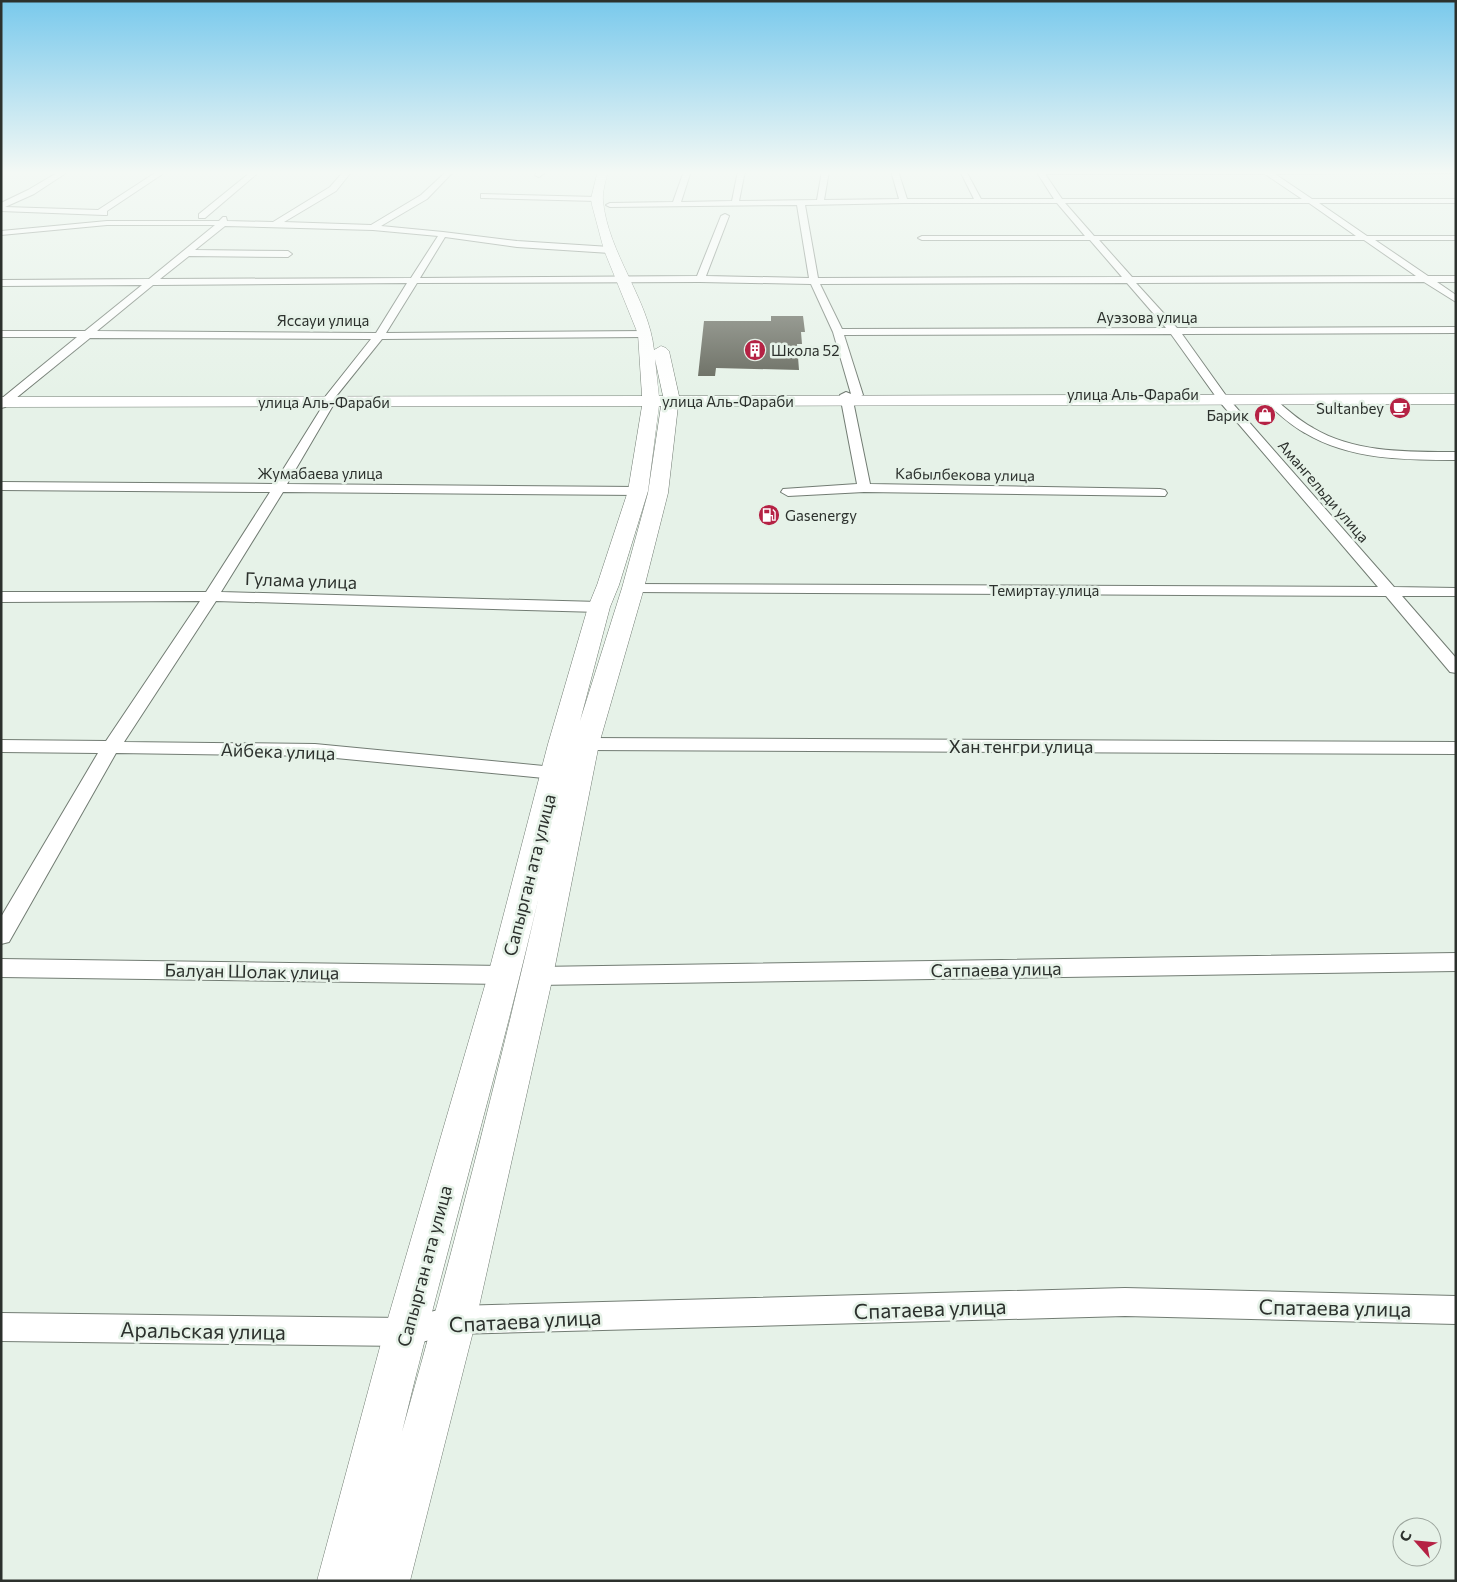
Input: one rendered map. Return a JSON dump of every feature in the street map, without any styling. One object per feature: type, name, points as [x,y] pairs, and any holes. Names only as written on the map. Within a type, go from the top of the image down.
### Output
[{"type":"main road","name":"Сапырган ата улица","points":[[385,1581],[455,1320],[537,976],[586,744],[633,588],[658,493],[661,398],[657,333],[610,250],[609,245]]},
{"type":"main road","name":"Сапырган ата улица","points":[[342,1581],[405,1332],[504,975],[554,773],[599,607],[608,585],[638,491],[661,398],[629,281],[621,245]]},
{"type":"main road","name":"улица Аль-Фараби","points":[[4,401],[1221,397],[1456,394]]},
{"type":"main road","name":"улица Аль-Фараби","points":[[1221,397],[1269,400],[1456,399]]},
{"type":"street","points":[[4,401],[196,245]]},
{"type":"street","points":[[1,936],[111,747],[211,596],[278,489],[330,400],[379,336],[436,245]]},
{"type":"street","points":[[530,245],[610,250]]},
{"type":"street","points":[[700,279],[714,245]]},
{"type":"street","points":[[808,245],[814,281],[838,332],[864,488]]},
{"type":"street","name":"Амангельди улица","points":[[1098,245],[1174,332],[1221,397],[1456,668]]},
{"type":"street","points":[[1377,245],[1456,300]]},
{"type":"street","points":[[186,253],[288,254]]},
{"type":"street","points":[[1,284],[700,279],[814,281],[1456,278]]},
{"type":"street","name":"Ауэзова улица","points":[[838,332],[1456,330]]},
{"type":"street","name":"Яссауи улица","points":[[1,334],[379,336],[645,334]]},
{"type":"street","points":[[1269,400],[1309,431],[1332,441],[1386,454],[1456,456]]},
{"type":"street","name":"Жумабаева улица","points":[[1,486],[638,491]]},
{"type":"street","name":"Кабылбекова улица","points":[[788,492],[864,488],[1160,493]]},
{"type":"street","name":"Темиртау улица","points":[[633,588],[1456,592]]},
{"type":"street","name":"Гулама улица","points":[[1,597],[211,596],[599,607]]},
{"type":"street","name":"Хан тенгри улица","points":[[586,744],[1456,748]]},
{"type":"street","name":"Айбека улица","points":[[1,746],[314,750],[554,773]]},
{"type":"street","name":"Сатпаева улица","points":[[537,976],[1456,962]]},
{"type":"street","name":"Балуан Шолак улица","points":[[1,968],[504,975]]},
{"type":"street","name":"Спатаева улица","points":[[405,1332],[455,1320],[1125,1302],[1456,1310]]},
{"type":"street","name":"Аральская улица","points":[[1,1327],[405,1332]]},
{"type":"building","name":"Школа 52","points":[[771,316],[803,316],[805,332],[801,332],[802,344],[797,344],[799,370],[716,368],[715,376],[698,376],[704,321],[771,321]]},
{"type":"place","name":"Школа 52","points":[[755,350]]},
{"type":"place","name":"Sultanbey","points":[[1400,408]]},
{"type":"place","name":"Барик","points":[[1265,415]]},
{"type":"place","name":"Gasenergy","points":[[769,515]]}]
